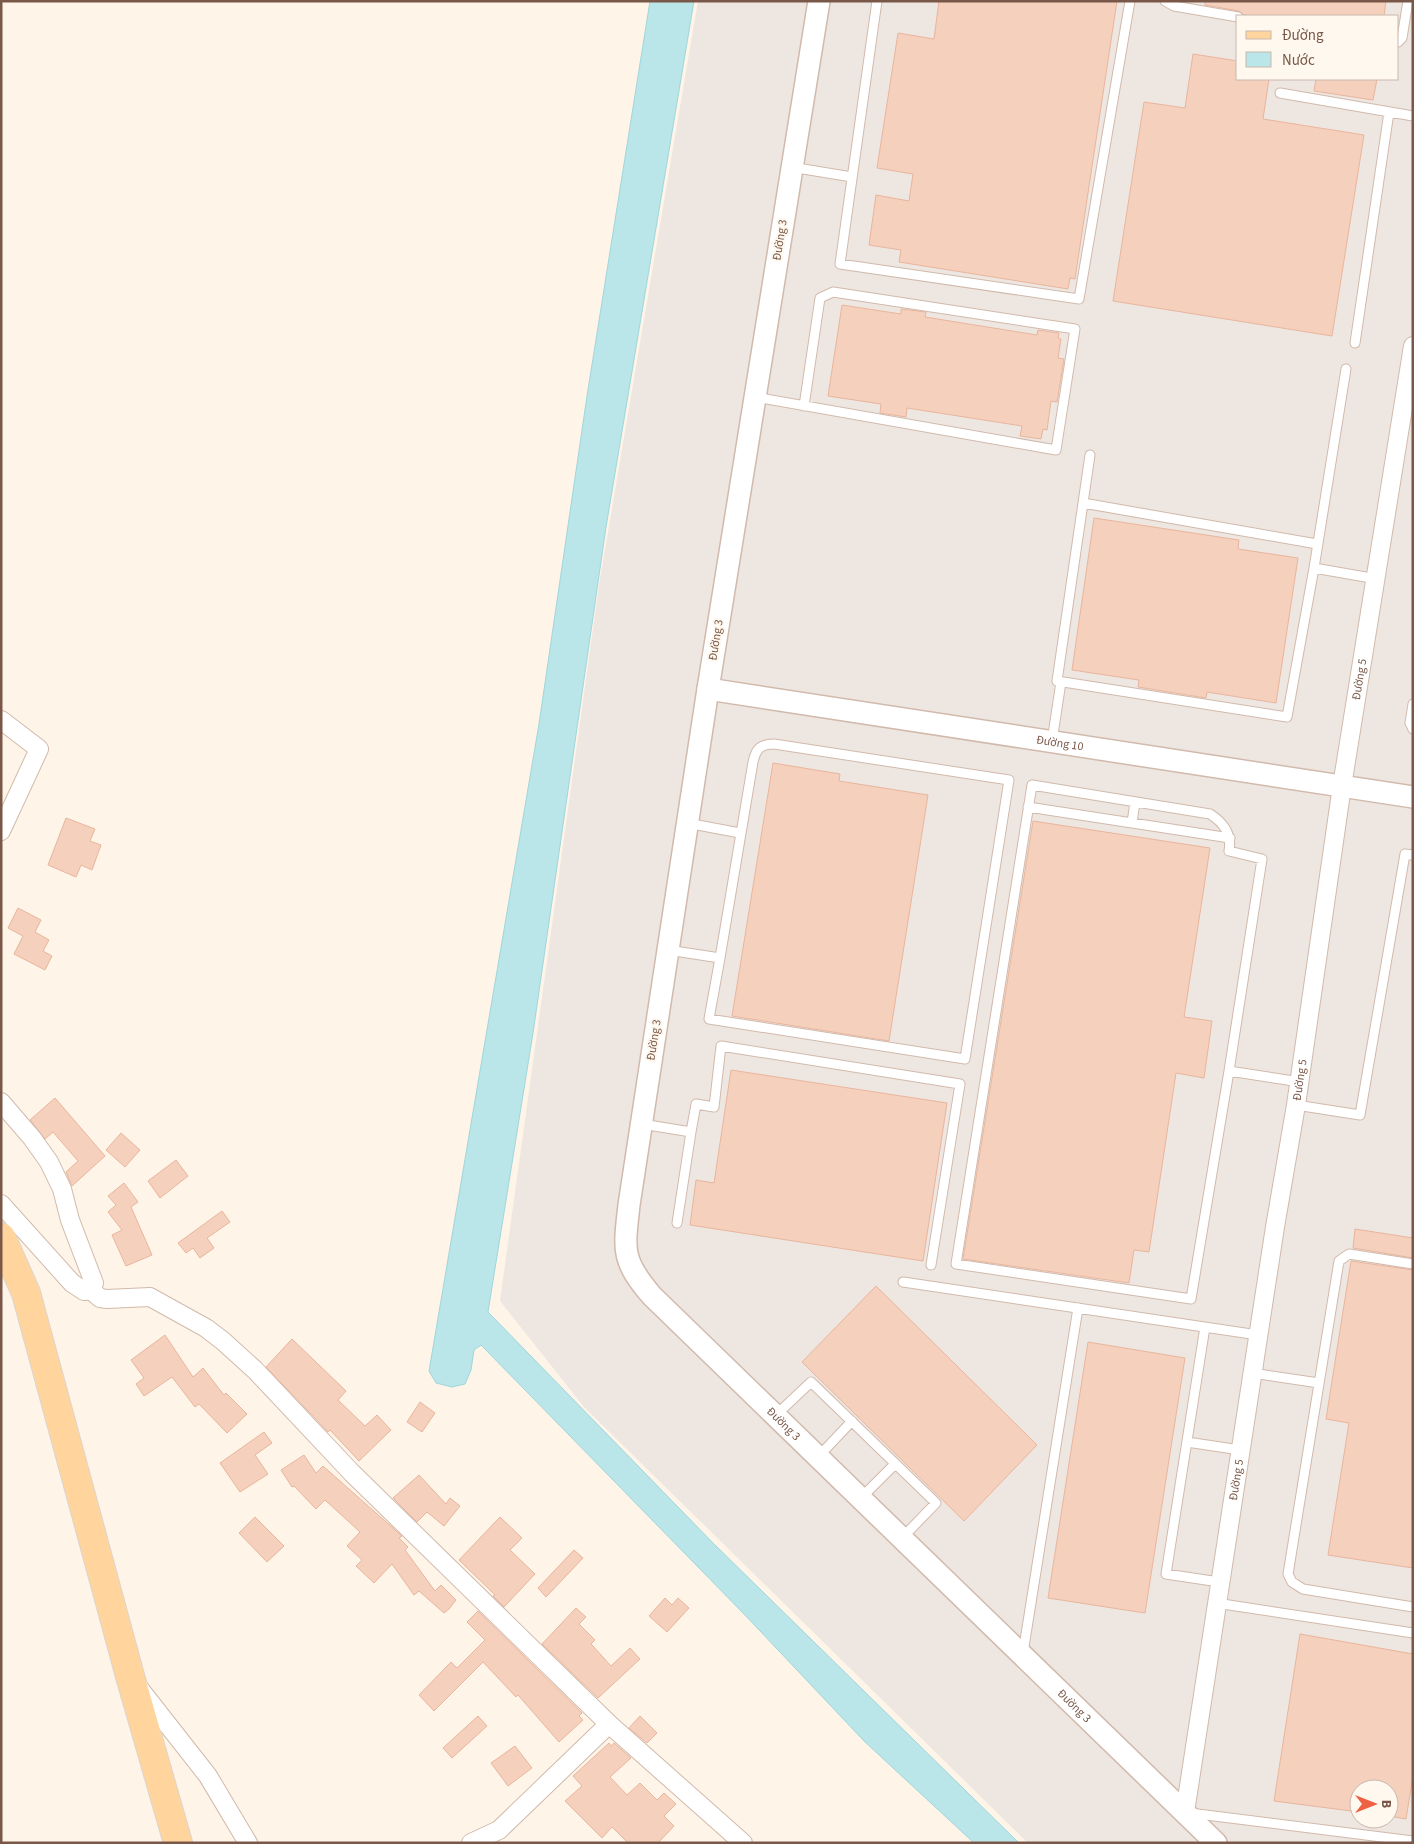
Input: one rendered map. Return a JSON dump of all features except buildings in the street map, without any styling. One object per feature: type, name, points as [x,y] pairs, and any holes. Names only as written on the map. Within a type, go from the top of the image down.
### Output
[{"type":"main road","points":[[1,1237],[13,1259],[26,1293],[130,1676],[178,1843]]},
{"type":"street","name":"Đường 3","points":[[818,1],[708,688],[624,1248],[627,1261],[634,1275],[652,1296],[1216,1843]]},
{"type":"street","name":"Đường 5","points":[[1185,1812],[1219,1582],[1300,1082],[1342,786],[1377,579],[1413,346]]},
{"type":"street","name":"Đường 10","points":[[708,688],[1413,796]]},
{"type":"street","points":[[1,720],[38,746],[37,758],[1,831]]},
{"type":"street","points":[[1,1102],[32,1138],[49,1162],[62,1189],[70,1220],[94,1283],[91,1290]]},
{"type":"street","points":[[1,1204],[72,1282],[84,1292],[91,1290]]},
{"type":"street","points":[[91,1290],[100,1298],[107,1299],[150,1297],[201,1325],[223,1341],[255,1370],[352,1473],[610,1724],[743,1843]]},
{"type":"street","points":[[130,1676],[208,1776],[248,1843]]},
{"type":"street","points":[[471,1843],[504,1836],[610,1724]]},
{"type":"lane","points":[[878,1],[840,264],[1079,299],[1130,1]]},
{"type":"lane","points":[[1165,1],[1174,6],[1236,17]]},
{"type":"lane","points":[[1399,41],[1402,38],[1408,1]]},
{"type":"lane","points":[[1280,93],[1413,116]]},
{"type":"lane","points":[[1355,343],[1389,112]]},
{"type":"lane","points":[[791,167],[852,177]]},
{"type":"lane","points":[[754,397],[804,406],[1056,450],[1074,329],[833,292],[825,294],[820,298],[804,406]]},
{"type":"lane","points":[[1090,455],[1057,681],[1287,717],[1314,568],[1346,368]]},
{"type":"lane","points":[[1083,503],[1317,544]]},
{"type":"lane","points":[[1314,568],[1377,579]]},
{"type":"lane","points":[[1052,742],[1062,682]]},
{"type":"lane","points":[[1413,704],[1410,723],[1413,729]]},
{"type":"lane","points":[[766,744],[1008,780],[964,1059],[710,1019],[720,958],[740,832],[756,751],[766,744]]},
{"type":"lane","points":[[1032,785],[1135,802],[1210,814],[1219,819],[1230,838],[1229,851],[1262,858],[1191,1299],[956,1264],[1032,785]]},
{"type":"lane","points":[[1132,823],[1135,802]]},
{"type":"lane","points":[[1028,806],[1230,838]]},
{"type":"lane","points":[[688,823],[740,832]]},
{"type":"lane","points":[[1296,1105],[1360,1115],[1405,854],[1413,855]]},
{"type":"lane","points":[[668,950],[720,958]]},
{"type":"lane","points":[[677,1223],[696,1104],[714,1107],[721,1046],[960,1084],[931,1265]]},
{"type":"lane","points":[[1228,1071],[1300,1082]]},
{"type":"lane","points":[[642,1124],[691,1132]]},
{"type":"lane","points":[[1413,1264],[1349,1254],[1339,1261],[1288,1574],[1292,1582],[1303,1589],[1413,1607]]},
{"type":"lane","points":[[903,1282],[1258,1335]]},
{"type":"lane","points":[[1023,1655],[1078,1308]]},
{"type":"lane","points":[[1205,1327],[1166,1574],[1219,1582]]},
{"type":"lane","points":[[1252,1373],[1319,1383]]},
{"type":"lane","points":[[776,1416],[811,1382],[852,1421],[936,1503],[902,1538]]},
{"type":"lane","points":[[818,1457],[852,1421]]},
{"type":"lane","points":[[1187,1442],[1240,1450]]},
{"type":"lane","points":[[860,1498],[895,1464]]},
{"type":"lane","points":[[1216,1603],[1413,1633]]},
{"type":"lane","points":[[1185,1812],[1413,1841]]},
{"type":"shaded area","points":[[698,1],[1413,1],[1413,1843],[1028,1843],[584,1407],[500,1301],[599,585]]},
{"type":"water","points":[[650,1],[694,1],[606,527],[533,1033],[488,1312],[714,1544],[1019,1843],[974,1843],[864,1741],[744,1614],[481,1345],[474,1350],[471,1370],[465,1384],[452,1387],[436,1383],[429,1371],[539,724],[587,396]]}]
